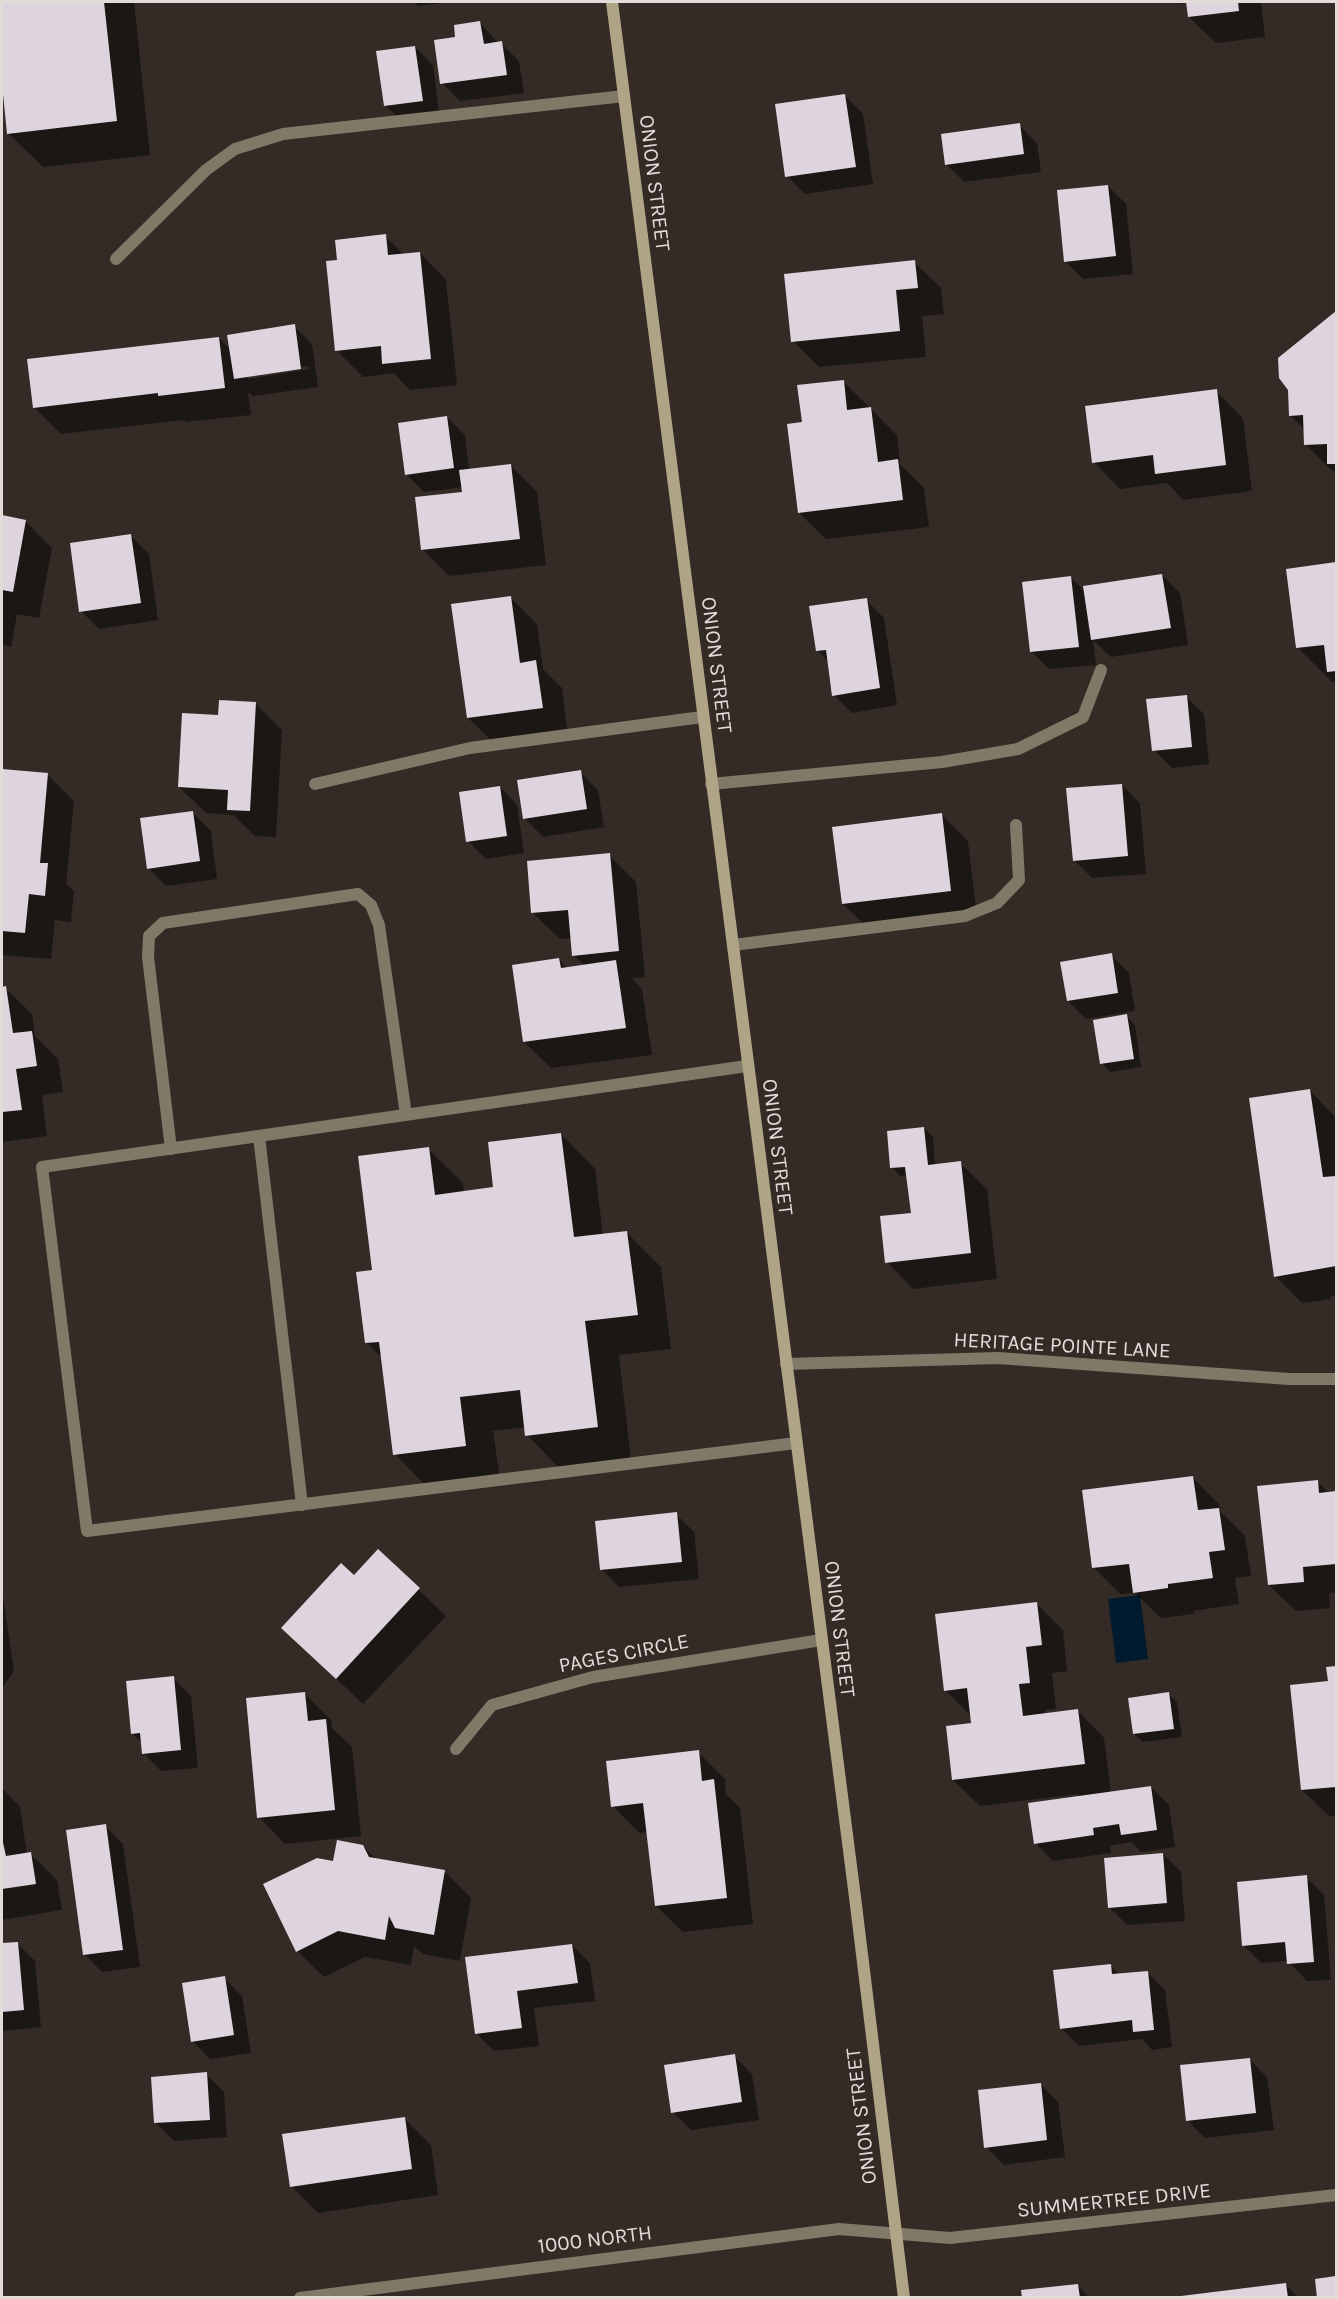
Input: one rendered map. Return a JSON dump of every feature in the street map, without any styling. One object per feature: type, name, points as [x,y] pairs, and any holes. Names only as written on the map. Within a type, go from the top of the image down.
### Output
[{"type":"street","name":"ONION STREET","points":[[612,2],[855,1897],[904,2298]]},
{"type":"street","points":[[116,259],[206,170],[235,149],[283,134],[624,96]]},
{"type":"street","points":[[711,784],[942,762],[1018,749],[1083,717],[1101,670]]},
{"type":"street","points":[[315,784],[470,748],[702,717]]},
{"type":"street","points":[[733,945],[964,916],[997,903],[1019,880],[1017,825]]},
{"type":"street","points":[[171,1149],[148,957],[149,936],[163,923],[358,894],[371,905],[379,925],[406,1115]]},
{"type":"street","points":[[747,1066],[42,1167],[87,1531],[796,1443]]},
{"type":"street","points":[[259,1136],[302,1505]]},
{"type":"street","name":"HERITAGE POINTE LANE","points":[[786,1364],[998,1358],[1289,1379],[1336,1379]]},
{"type":"street","name":"PAGES CIRCLE","points":[[456,1749],[492,1705],[593,1677],[821,1640]]},
{"type":"street","name":"SUMMERTREE DRIVE","points":[[896,2235],[962,2237],[1336,2195]]},
{"type":"street","name":"1000 NORTH","points":[[300,2298],[839,2229],[896,2235]]},
{"type":"water","points":[[1140,1595],[1148,1659],[1116,1663],[1108,1599]]},
{"type":"building","points":[[2,2],[104,2],[117,121],[7,134],[2,84]]},
{"type":"building","points":[[1186,2],[1238,2],[1239,11],[1188,17]]},
{"type":"building","points":[[480,21],[484,44],[502,41],[507,75],[440,84],[434,40],[455,37],[454,25]]},
{"type":"building","points":[[415,46],[423,101],[384,106],[376,51]]},
{"type":"building","points":[[845,94],[856,167],[785,177],[775,104]]},
{"type":"building","points":[[1020,123],[1024,154],[945,165],[941,134]]},
{"type":"building","points":[[1108,185],[1116,256],[1064,262],[1057,190]]},
{"type":"building","points":[[386,234],[388,255],[420,252],[431,359],[382,364],[381,346],[335,351],[326,261],[337,260],[335,240]]},
{"type":"building","points":[[915,260],[918,288],[896,290],[900,331],[791,342],[784,274]]},
{"type":"building","points":[[1336,311],[1336,464],[1327,464],[1327,444],[1304,445],[1303,415],[1289,416],[1288,390],[1279,378],[1278,358]]},
{"type":"building","points":[[295,324],[301,369],[234,379],[227,335]]},
{"type":"building","points":[[219,337],[225,388],[158,396],[158,393],[33,408],[27,359]]},
{"type":"building","points":[[844,380],[847,410],[871,407],[878,462],[898,459],[903,500],[798,513],[787,424],[802,422],[797,385]]},
{"type":"building","points":[[1217,389],[1226,465],[1155,474],[1153,455],[1092,463],[1085,406]]},
{"type":"building","points":[[447,416],[454,468],[405,475],[398,423]]},
{"type":"building","points":[[511,464],[520,539],[421,550],[415,497],[462,492],[459,470]]},
{"type":"building","points":[[2,515],[26,520],[13,592],[2,590]]},
{"type":"building","points":[[131,534],[141,603],[79,612],[70,543]]},
{"type":"building","points":[[1336,562],[1336,671],[1327,672],[1324,645],[1296,648],[1286,569]]},
{"type":"building","points":[[1162,574],[1171,628],[1091,640],[1083,586]]},
{"type":"building","points":[[1071,576],[1079,647],[1030,652],[1022,582]]},
{"type":"building","points":[[511,596],[520,663],[536,660],[543,708],[467,718],[451,604]]},
{"type":"building","points":[[867,598],[880,688],[832,696],[826,650],[816,651],[809,606]]},
{"type":"building","points":[[1187,695],[1192,747],[1152,751],[1146,699]]},
{"type":"building","points":[[219,700],[256,702],[250,811],[227,810],[228,790],[178,787],[182,713],[218,715]]},
{"type":"building","points":[[2,769],[48,773],[40,863],[48,863],[45,896],[29,894],[25,933],[2,931]]},
{"type":"building","points":[[581,770],[587,809],[523,819],[517,780]]},
{"type":"building","points":[[1122,784],[1128,856],[1073,861],[1066,788]]},
{"type":"building","points":[[500,786],[507,836],[466,842],[459,792]]},
{"type":"building","points":[[193,811],[200,861],[147,869],[140,818]]},
{"type":"building","points":[[942,813],[951,891],[842,904],[832,827]]},
{"type":"building","points":[[610,853],[619,951],[572,956],[568,910],[531,913],[527,861]]},
{"type":"building","points":[[1112,953],[1118,993],[1067,1001],[1060,962]]},
{"type":"building","points":[[559,958],[561,968],[616,960],[626,1028],[523,1042],[512,965]]},
{"type":"building","points":[[6,986],[13,1033],[32,1031],[37,1066],[16,1069],[22,1110],[2,1112],[2,987]]},
{"type":"building","points":[[1127,1014],[1134,1059],[1100,1064],[1093,1020]]},
{"type":"building","points":[[1310,1089],[1323,1177],[1336,1176],[1336,1266],[1274,1277],[1249,1098]]},
{"type":"building","points":[[924,1127],[928,1165],[961,1161],[971,1253],[885,1263],[880,1216],[911,1213],[905,1167],[890,1168],[887,1131]]},
{"type":"building","points":[[561,1133],[574,1237],[627,1231],[638,1315],[585,1321],[598,1427],[525,1436],[520,1390],[460,1397],[466,1446],[393,1455],[379,1342],[365,1343],[356,1272],[372,1270],[358,1156],[429,1147],[435,1195],[493,1187],[488,1142]]},
{"type":"building","points":[[1193,1476],[1198,1510],[1219,1508],[1225,1550],[1209,1552],[1213,1578],[1168,1584],[1168,1588],[1133,1593],[1129,1564],[1092,1568],[1082,1490]]},
{"type":"building","points":[[1318,1480],[1319,1493],[1336,1491],[1336,1564],[1303,1567],[1304,1582],[1268,1585],[1257,1486]]},
{"type":"building","points":[[677,1512],[682,1562],[600,1570],[595,1521]]},
{"type":"building","points":[[378,1549],[420,1588],[336,1679],[281,1628],[341,1563],[354,1575]]},
{"type":"building","points":[[1037,1602],[1042,1645],[1026,1647],[1030,1683],[1019,1684],[1023,1716],[1078,1709],[1085,1764],[952,1780],[946,1726],[971,1723],[967,1688],[944,1691],[935,1614]]},
{"type":"building","points":[[1336,1666],[1336,1787],[1301,1790],[1290,1685],[1328,1681],[1326,1667]]},
{"type":"building","points":[[174,1676],[181,1750],[142,1754],[140,1733],[131,1734],[126,1681]]},
{"type":"building","points":[[305,1692],[308,1721],[326,1719],[335,1810],[257,1818],[246,1698]]},
{"type":"building","points":[[1169,1692],[1174,1729],[1133,1734],[1128,1698]]},
{"type":"building","points":[[699,1750],[702,1781],[714,1779],[727,1898],[655,1906],[643,1803],[611,1807],[606,1761]]},
{"type":"building","points":[[1151,1786],[1157,1830],[1121,1835],[1119,1824],[1093,1828],[1094,1835],[1034,1844],[1028,1803]]},
{"type":"building","points":[[106,1824],[123,1950],[83,1955],[66,1830]]},
{"type":"building","points":[[2,1838],[6,1856],[31,1852],[36,1884],[2,1889]]},
{"type":"building","points":[[337,1840],[363,1845],[369,1857],[445,1870],[434,1935],[395,1928],[389,1916],[385,1940],[338,1931],[296,1952],[263,1884],[317,1858],[333,1861]]},
{"type":"building","points":[[1163,1853],[1167,1903],[1108,1908],[1104,1858]]},
{"type":"building","points":[[1307,1875],[1314,1962],[1287,1964],[1285,1942],[1242,1946],[1237,1882]]},
{"type":"building","points":[[18,1942],[24,2010],[2,2012],[2,1943]]},
{"type":"building","points":[[572,1944],[578,1983],[517,1991],[522,2028],[475,2034],[465,1957]]},
{"type":"building","points":[[1111,1964],[1112,1974],[1148,1971],[1154,2030],[1133,2032],[1132,2020],[1060,2029],[1053,1970]]},
{"type":"building","points":[[225,1976],[234,2035],[191,2042],[182,1983]]},
{"type":"building","points":[[735,2054],[742,2102],[671,2113],[664,2065]]},
{"type":"building","points":[[1250,2058],[1256,2113],[1186,2121],[1180,2065]]},
{"type":"building","points":[[207,2072],[210,2120],[154,2123],[151,2077]]},
{"type":"building","points":[[1041,2083],[1047,2140],[984,2148],[978,2090]]},
{"type":"building","points":[[405,2117],[412,2169],[290,2187],[282,2134]]},
{"type":"building","points":[[1336,2276],[1336,2298],[1317,2298],[1315,2279]]},
{"type":"building","points":[[1286,2283],[1288,2298],[1181,2298],[1181,2296]]},
{"type":"building","points":[[1078,2284],[1080,2298],[1022,2298],[1021,2290]]}]
